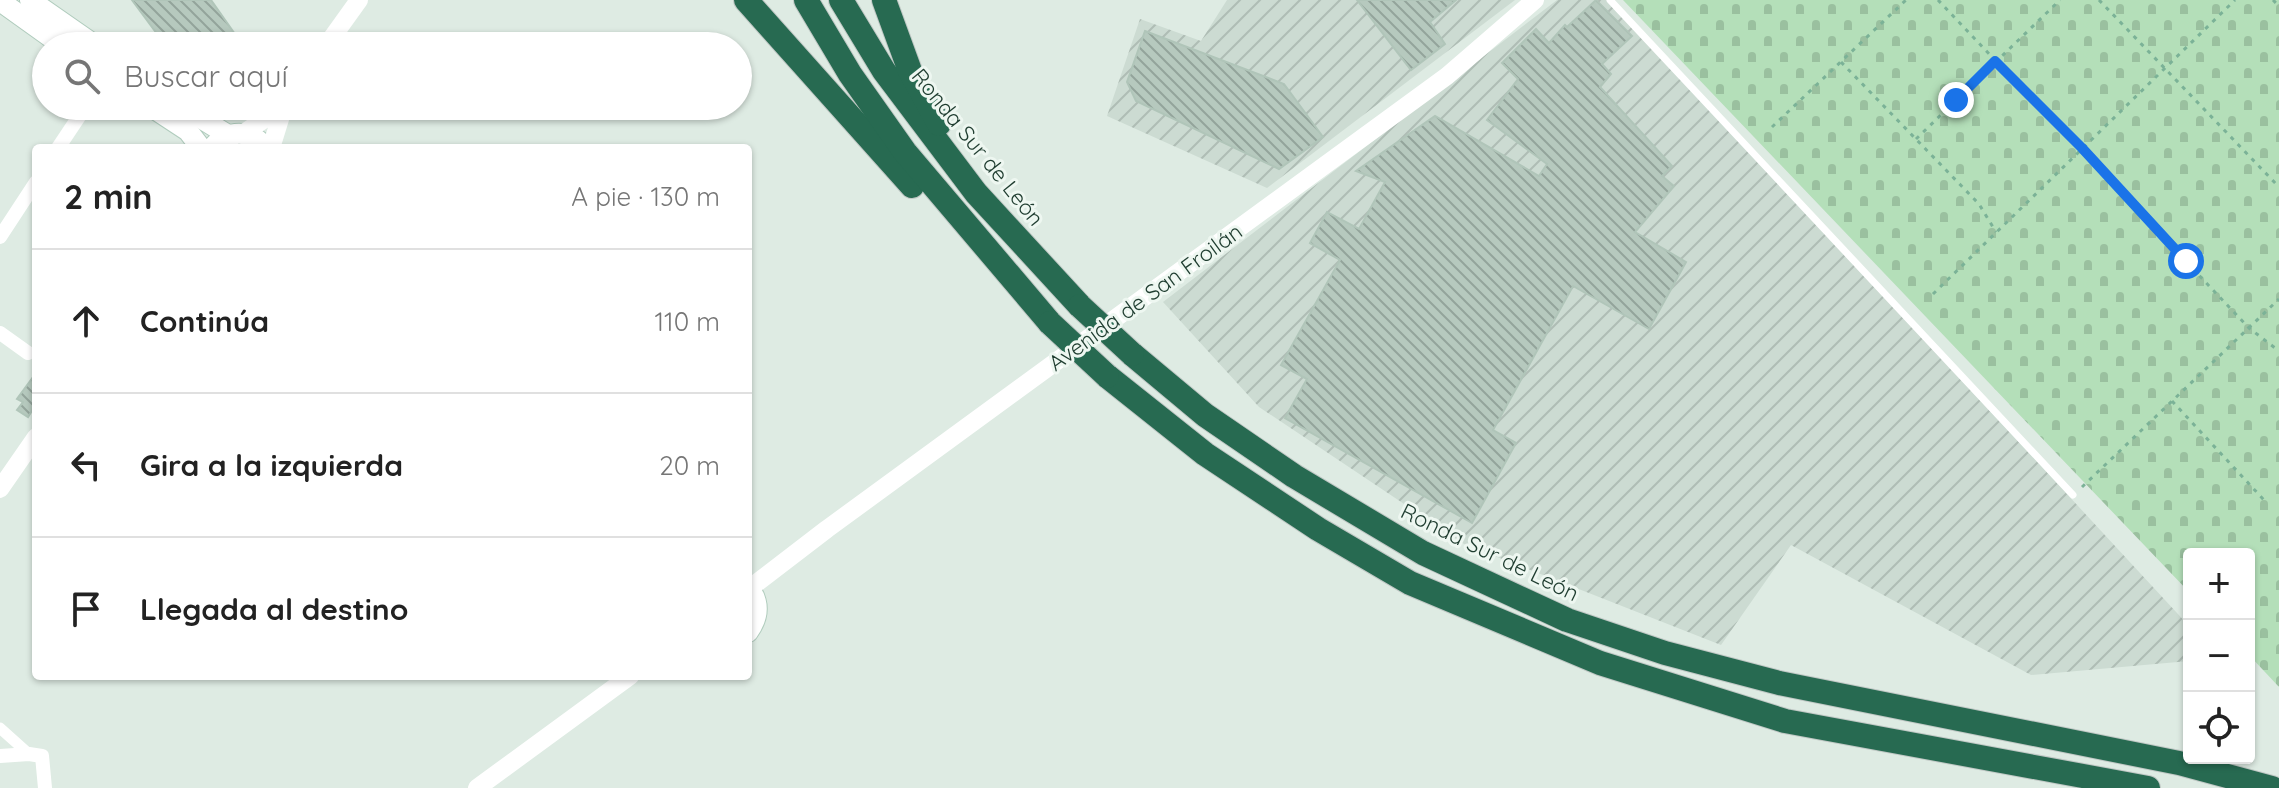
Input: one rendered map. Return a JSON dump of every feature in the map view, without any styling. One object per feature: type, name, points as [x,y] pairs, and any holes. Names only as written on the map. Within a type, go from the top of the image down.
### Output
[{"type":"highway","points":[[746,0],[947,227],[1014,283]]},
{"type":"highway","points":[[806,0],[850,74],[905,152],[1050,323],[1107,376],[1205,454],[1331,537],[1410,583],[1600,663],[1785,721],[2148,788]]},
{"type":"highway","name":"Ronda Sur de León","points":[[841,0],[884,71],[976,193],[1080,306],[1205,415],[1294,476],[1423,553],[1567,620],[1665,653],[1779,683],[2179,763],[2272,788]]},
{"type":"highway","points":[[884,0],[910,71],[976,193]]},
{"type":"main road","points":[[30,0],[76,32]]},
{"type":"main road","points":[[0,1],[43,32]]},
{"type":"main road","points":[[171,120],[188,131],[198,144]]},
{"type":"main road","points":[[208,120],[264,144]]},
{"type":"main road","points":[[219,144],[236,134]]},
{"type":"main road","points":[[752,594],[758,608],[752,626]]},
{"type":"street","points":[[336,32],[359,0]]},
{"type":"street","name":"Avenida de San Froilán","points":[[752,585],[1447,76],[1535,0]]},
{"type":"street","points":[[61,144],[77,120]]},
{"type":"street","points":[[236,134],[260,120]]},
{"type":"street","points":[[270,144],[279,120]]},
{"type":"street","points":[[0,237],[31,200]]},
{"type":"street","points":[[0,333],[28,353]]},
{"type":"street","points":[[0,489],[32,443]]},
{"type":"street","points":[[477,788],[625,680]]},
{"type":"street","points":[[0,728],[35,755],[45,788]]},
{"type":"street","points":[[0,756],[35,755]]},
{"type":"lane","points":[[1610,0],[2073,495]]},
{"type":"path","points":[[1772,127],[1906,0]]},
{"type":"path","points":[[1938,0],[2082,148],[2249,328],[2279,351]]},
{"type":"path","points":[[1916,139],[2060,0]]},
{"type":"path","points":[[2099,0],[2279,187]]},
{"type":"path","points":[[1933,294],[2235,0]]},
{"type":"path","points":[[2273,0],[2279,6]]},
{"type":"path","points":[[1841,62],[1979,204],[1996,232]]},
{"type":"path","points":[[2073,495],[2279,299]]},
{"type":"path","points":[[2172,401],[2264,500]]},
{"type":"shaded area","points":[[1227,0],[1515,0],[1267,188],[1107,116],[1140,19],[1201,41]]},
{"type":"shaded area","points":[[1557,0],[1610,0],[2183,620],[2183,662],[2031,675],[1791,545],[1721,645],[1464,544],[1259,407],[1163,302]]},
{"type":"green space","points":[[1623,0],[2279,0],[2279,687],[2255,661],[2255,548],[2183,548],[2183,586]]},
{"type":"building","points":[[132,0],[211,0],[233,32],[156,32]]},
{"type":"building","points":[[1357,0],[1456,0],[1430,22],[1445,44],[1411,70]]},
{"type":"building","points":[[1596,0],[1632,36],[1602,64],[1611,74],[1600,87],[1672,166],[1662,176],[1674,186],[1635,232],[1686,262],[1649,329],[1573,286],[1493,430],[1516,443],[1472,523],[1285,418],[1307,379],[1281,365],[1340,260],[1310,243],[1327,212],[1359,229],[1385,182],[1356,171],[1435,116],[1539,176],[1547,164],[1487,120],[1518,79],[1502,63],[1536,29],[1549,43],[1565,25],[1567,27]]},
{"type":"building","points":[[1145,31],[1284,84],[1323,137],[1279,169],[1136,101],[1127,82]]},
{"type":"building","points":[[32,378],[32,411],[28,417],[17,410],[23,402],[17,399]]},
{"type":"route","points":[[1956,100],[1995,61],[2082,148],[2186,261]]}]
